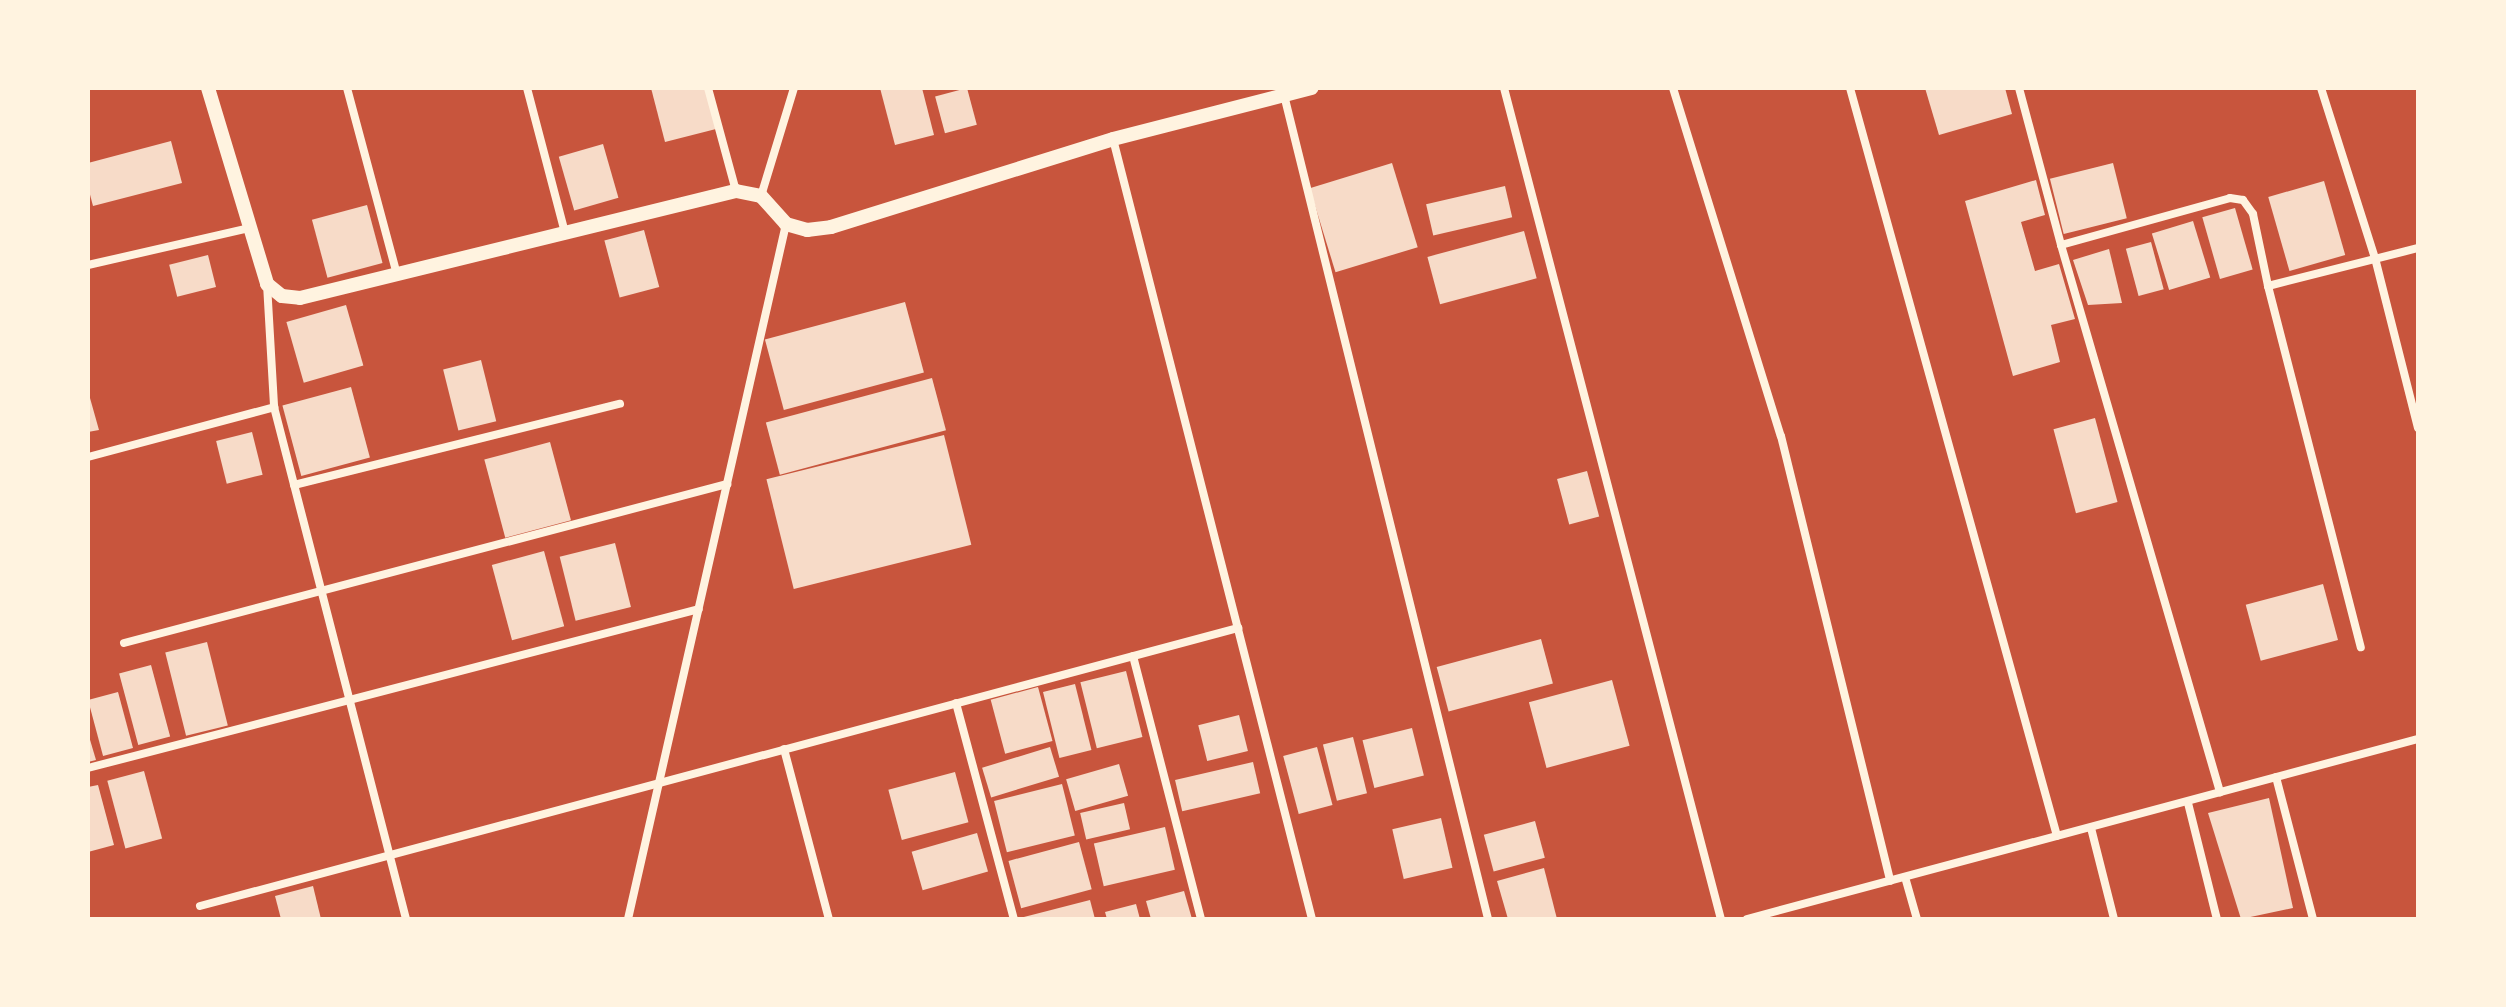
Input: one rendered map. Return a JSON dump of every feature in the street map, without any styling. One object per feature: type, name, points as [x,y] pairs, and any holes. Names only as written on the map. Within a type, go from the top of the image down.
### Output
[{"type":"street","points":[[208,88],[267,284],[274,407],[406,919]]},
{"type":"street","points":[[347,88],[397,274]]},
{"type":"street","points":[[527,88],[565,233]]},
{"type":"street","points":[[708,88],[736,191]]},
{"type":"street","points":[[761,196],[794,88]]},
{"type":"street","points":[[267,284],[282,296],[300,298],[736,191],[761,196],[786,224],[807,230],[831,227],[1113,139],[1312,88]]},
{"type":"street","points":[[1504,88],[1721,919]]},
{"type":"street","points":[[1673,88],[1781,436],[1890,881]]},
{"type":"street","points":[[1850,88],[2057,836]]},
{"type":"street","points":[[2019,88],[2061,245],[2220,792]]},
{"type":"street","points":[[2321,88],[2375,258],[2418,428]]},
{"type":"street","points":[[1284,95],[1488,919]]},
{"type":"street","points":[[1113,139],[1312,919]]},
{"type":"street","points":[[2061,245],[2230,198],[2243,200],[2253,214],[2268,286],[2361,647]]},
{"type":"street","points":[[628,919],[786,224]]},
{"type":"street","points":[[88,265],[249,228]]},
{"type":"street","points":[[2268,286],[2418,248]]},
{"type":"street","points":[[294,485],[620,404]]},
{"type":"street","points":[[88,457],[274,407]]},
{"type":"street","points":[[124,643],[727,484]]},
{"type":"street","points":[[88,768],[699,609]]},
{"type":"street","points":[[200,906],[1238,628]]},
{"type":"street","points":[[1133,656],[1201,919]]},
{"type":"street","points":[[956,703],[1014,919]]},
{"type":"street","points":[[1747,919],[2418,739]]},
{"type":"street","points":[[784,749],[829,919]]},
{"type":"street","points":[[2276,777],[2313,919]]},
{"type":"street","points":[[2188,803],[2217,919]]},
{"type":"street","points":[[2091,828],[2114,919]]},
{"type":"street","points":[[1905,877],[1917,919]]},
{"type":"building","points":[[651,88],[705,88],[716,129],[665,142]]},
{"type":"building","points":[[880,88],[922,88],[934,135],[895,145]]},
{"type":"building","points":[[967,88],[977,125],[945,133],[935,97]]},
{"type":"building","points":[[1925,88],[2005,88],[2012,114],[1939,135]]},
{"type":"building","points":[[171,141],[182,183],[93,206],[88,187],[88,163]]},
{"type":"building","points":[[603,144],[618,198],[574,211],[559,157]]},
{"type":"building","points":[[1392,163],[1418,247],[1335,272],[1310,188]]},
{"type":"building","points":[[2113,163],[2127,218],[2064,234],[2050,179]]},
{"type":"building","points":[[2036,180],[2045,215],[2021,222],[2035,271],[2059,264],[2075,319],[2051,325],[2060,362],[2013,376],[1965,201]]},
{"type":"building","points":[[2324,181],[2345,255],[2289,271],[2268,197]]},
{"type":"building","points":[[1505,186],[1512,217],[1433,235],[1426,204]]},
{"type":"building","points":[[367,205],[383,263],[327,278],[312,220]]},
{"type":"building","points":[[2235,208],[2253,270],[2220,279],[2202,217]]},
{"type":"building","points":[[2193,221],[2210,277],[2169,290],[2152,234]]},
{"type":"building","points":[[644,230],[659,287],[620,298],[604,241]]},
{"type":"building","points":[[1524,231],[1537,278],[1440,304],[1427,257]]},
{"type":"building","points":[[2151,242],[2164,289],[2139,296],[2126,249]]},
{"type":"building","points":[[2109,249],[2122,303],[2088,305],[2073,260]]},
{"type":"building","points":[[208,255],[216,287],[177,297],[169,265]]},
{"type":"building","points":[[905,302],[924,373],[784,410],[765,340]]},
{"type":"building","points":[[346,305],[363,366],[304,383],[286,322]]},
{"type":"building","points":[[481,360],[496,421],[458,431],[443,369]]},
{"type":"building","points":[[932,378],[946,430],[780,475],[766,423]]},
{"type":"building","points":[[351,387],[370,458],[301,476],[282,405]]},
{"type":"building","points":[[88,391],[99,430],[88,432]]},
{"type":"building","points":[[2095,418],[2118,502],[2076,513],[2053,429]]},
{"type":"building","points":[[252,432],[263,475],[227,484],[216,441]]},
{"type":"building","points":[[944,435],[971,545],[794,589],[766,479]]},
{"type":"building","points":[[550,442],[571,520],[505,538],[484,460]]},
{"type":"building","points":[[1587,471],[1599,516],[1569,524],[1557,479]]},
{"type":"building","points":[[615,543],[631,607],[576,621],[560,557]]},
{"type":"building","points":[[544,551],[564,626],[512,640],[492,565]]},
{"type":"building","points":[[2323,584],[2338,640],[2261,661],[2246,605]]},
{"type":"building","points":[[1541,639],[1553,683],[1449,711],[1437,667]]},
{"type":"building","points":[[207,642],[228,725],[186,736],[165,652]]},
{"type":"building","points":[[151,665],[170,736],[138,745],[119,674]]},
{"type":"building","points":[[1126,671],[1142,737],[1097,748],[1080,682]]},
{"type":"building","points":[[1612,680],[1630,746],[1547,768],[1529,702]]},
{"type":"building","points":[[1075,684],[1091,750],[1059,758],[1043,692]]},
{"type":"building","points":[[1038,687],[1052,741],[1005,754],[991,700]]},
{"type":"building","points":[[118,692],[133,748],[103,756],[88,700]]},
{"type":"building","points":[[1239,715],[1248,751],[1207,761],[1198,725]]},
{"type":"building","points":[[1412,728],[1424,776],[1374,788],[1363,740]]},
{"type":"building","points":[[88,733],[96,760],[88,762]]},
{"type":"building","points":[[1353,737],[1367,793],[1337,801],[1323,744]]},
{"type":"building","points":[[1050,747],[1059,777],[991,797],[982,768]]},
{"type":"building","points":[[1317,747],[1333,805],[1299,814],[1283,756]]},
{"type":"building","points":[[1253,762],[1260,793],[1182,811],[1175,780]]},
{"type":"building","points":[[1119,764],[1128,796],[1075,811],[1066,779]]},
{"type":"building","points":[[144,771],[162,839],[125,848],[107,781]]},
{"type":"building","points":[[955,772],[968,822],[902,840],[888,790]]},
{"type":"building","points":[[1062,784],[1075,835],[1007,852],[994,801]]},
{"type":"building","points":[[98,785],[114,845],[88,852],[88,787]]},
{"type":"building","points":[[2269,798],[2293,908],[2241,919],[2208,813]]},
{"type":"building","points":[[1124,803],[1130,829],[1086,839],[1080,813]]},
{"type":"building","points":[[1441,818],[1452,868],[1404,879],[1392,829]]},
{"type":"building","points":[[1535,821],[1545,858],[1494,871],[1484,835]]},
{"type":"building","points":[[1165,827],[1175,870],[1104,886],[1094,843]]},
{"type":"building","points":[[977,833],[988,871],[923,890],[912,852]]},
{"type":"building","points":[[1079,842],[1092,889],[1021,908],[1008,861]]},
{"type":"building","points":[[1544,868],[1557,919],[1508,919],[1497,881]]},
{"type":"building","points":[[313,886],[321,919],[281,919],[275,896]]},
{"type":"building","points":[[1184,891],[1192,919],[1151,919],[1146,901]]},
{"type":"building","points":[[1090,900],[1095,919],[1020,919],[1020,918]]},
{"type":"building","points":[[1136,904],[1140,919],[1107,919],[1105,912]]}]
